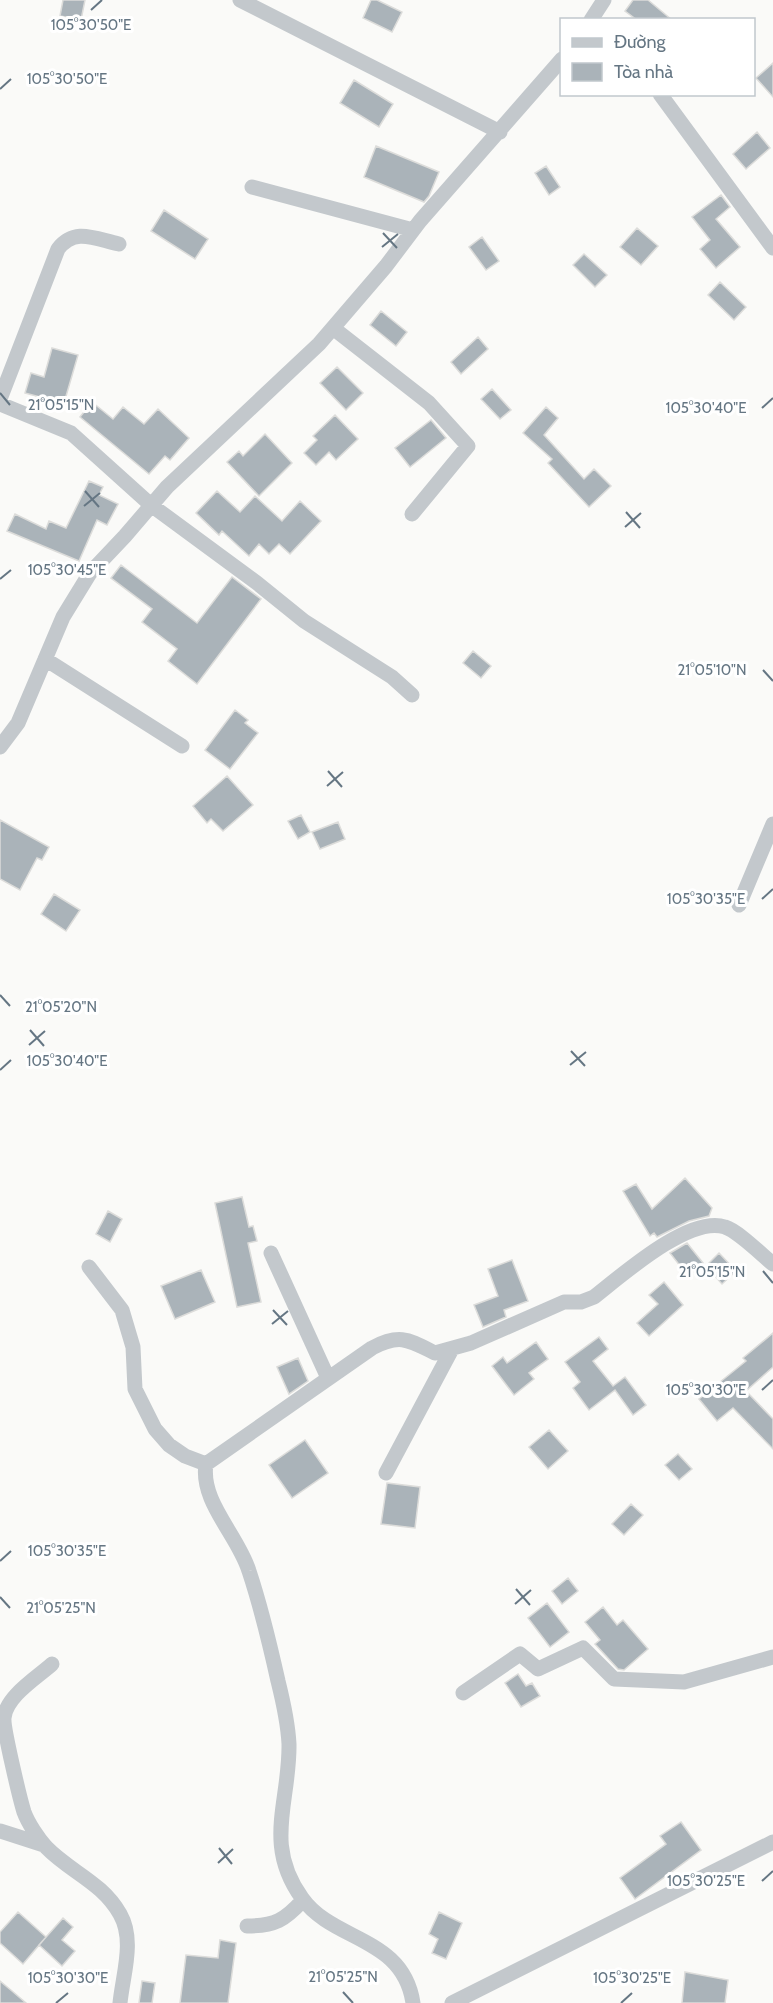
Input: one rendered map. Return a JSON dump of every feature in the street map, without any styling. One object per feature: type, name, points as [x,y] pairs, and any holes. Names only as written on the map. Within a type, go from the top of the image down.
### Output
[{"type":"street","points":[[240,0],[500,132]]},
{"type":"street","points":[[592,18],[604,0]]},
{"type":"street","points":[[0,747],[21,716],[63,617],[90,573],[167,487],[288,374],[333,328],[386,266],[413,230],[560,60]]},
{"type":"street","points":[[661,96],[773,248]]},
{"type":"street","points":[[252,187],[413,230]]},
{"type":"street","points":[[0,399],[62,244],[74,235],[119,244]]},
{"type":"street","points":[[333,328],[429,403],[466,441],[467,449],[412,514]]},
{"type":"street","points":[[0,404],[71,433],[151,505],[257,583],[304,621],[392,677],[412,695]]},
{"type":"street","points":[[45,659],[182,746]]},
{"type":"street","points":[[739,905],[773,824]]},
{"type":"street","points":[[413,2003],[410,1985],[390,1959],[365,1940],[320,1917],[303,1900],[290,1880],[280,1852],[289,1744],[279,1682],[249,1569],[210,1496],[204,1478],[206,1464],[328,1378],[388,1339],[405,1339],[435,1353],[452,1348],[564,1302],[581,1302],[594,1297],[666,1242],[709,1227],[725,1227],[773,1264]]},
{"type":"street","points":[[271,1253],[328,1378]]},
{"type":"street","points":[[89,1267],[122,1310],[133,1347],[135,1389],[155,1429],[169,1445],[185,1456],[206,1464]]},
{"type":"street","points":[[386,1473],[452,1348]]},
{"type":"street","points":[[463,1694],[520,1654],[530,1665],[538,1669],[583,1648],[606,1675],[614,1679],[684,1682],[773,1657]]},
{"type":"street","points":[[52,1664],[12,1701],[4,1717],[25,1813],[44,1845],[67,1866],[101,1888],[120,1914],[128,1935],[120,2003]]},
{"type":"street","points":[[0,1831],[44,1845]]},
{"type":"street","points":[[452,2003],[773,1842]]},
{"type":"street","points":[[247,1926],[268,1926],[288,1916],[303,1900]]},
{"type":"building","points":[[63,0],[85,0],[81,20],[60,16]]},
{"type":"building","points":[[371,0],[377,0],[402,12],[392,32],[363,18]]},
{"type":"building","points":[[633,0],[648,0],[670,18],[634,18],[625,11]]},
{"type":"building","points":[[773,63],[773,97],[756,78]]},
{"type":"building","points":[[354,80],[393,104],[379,127],[340,103]]},
{"type":"building","points":[[757,132],[770,148],[746,169],[733,154]]},
{"type":"building","points":[[376,146],[439,172],[424,202],[364,177]]},
{"type":"building","points":[[546,166],[560,187],[549,195],[535,173]]},
{"type":"building","points":[[721,195],[730,207],[716,219],[740,247],[716,268],[700,249],[710,240],[692,217]]},
{"type":"building","points":[[164,210],[208,239],[195,259],[151,231]]},
{"type":"building","points":[[637,228],[658,246],[641,265],[620,247]]},
{"type":"building","points":[[482,237],[499,261],[486,270],[469,247]]},
{"type":"building","points":[[584,254],[607,275],[595,287],[573,265]]},
{"type":"building","points":[[720,282],[746,307],[734,320],[708,295]]},
{"type":"building","points":[[381,311],[407,332],[396,346],[370,325]]},
{"type":"building","points":[[478,337],[488,349],[461,374],[451,362]]},
{"type":"building","points":[[52,348],[78,355],[62,410],[39,403],[40,397],[25,393],[31,373],[44,377]]},
{"type":"building","points":[[337,367],[363,393],[346,410],[320,383]]},
{"type":"building","points":[[492,389],[511,410],[500,419],[481,399]]},
{"type":"building","points":[[92,402],[113,419],[123,407],[144,424],[158,409],[189,438],[170,460],[165,456],[149,474],[80,417]]},
{"type":"building","points":[[546,407],[558,418],[544,435],[584,479],[594,469],[611,486],[589,507],[548,463],[552,459],[523,433]]},
{"type":"building","points":[[335,415],[358,439],[336,460],[329,452],[316,465],[304,453],[317,440],[313,436]]},
{"type":"building","points":[[431,420],[446,438],[410,467],[395,448]]},
{"type":"building","points":[[265,434],[292,463],[259,496],[227,462],[239,451],[243,456]]},
{"type":"building","points":[[89,481],[103,487],[99,495],[118,504],[107,525],[97,520],[79,561],[7,531],[15,514],[46,529],[49,521],[66,528]]},
{"type":"building","points":[[217,491],[240,512],[255,496],[282,521],[300,501],[321,521],[290,554],[279,544],[269,554],[259,544],[249,556],[222,531],[219,535],[196,513]]},
{"type":"building","points":[[121,565],[197,623],[232,577],[261,599],[197,684],[168,661],[177,649],[142,622],[152,609],[111,578]]},
{"type":"building","points":[[473,651],[491,666],[481,678],[463,663]]},
{"type":"building","points":[[235,710],[248,720],[245,723],[258,733],[230,769],[205,750]]},
{"type":"building","points":[[227,776],[253,805],[223,831],[211,819],[207,823],[193,806]]},
{"type":"building","points":[[301,815],[310,832],[298,839],[288,821]]},
{"type":"building","points":[[0,820],[49,847],[42,860],[37,858],[20,890],[0,879]]},
{"type":"building","points":[[338,822],[345,839],[320,849],[312,832]]},
{"type":"building","points":[[54,894],[80,910],[66,931],[41,914]]},
{"type":"building","points":[[685,1178],[712,1208],[709,1216],[689,1221],[657,1237],[654,1233],[650,1236],[623,1191],[636,1184],[652,1209]]},
{"type":"building","points":[[242,1197],[249,1227],[253,1226],[257,1241],[248,1243],[261,1302],[237,1307],[215,1203]]},
{"type":"building","points":[[108,1211],[122,1219],[110,1242],[96,1234]]},
{"type":"building","points":[[687,1243],[703,1263],[688,1276],[670,1253]]},
{"type":"building","points":[[719,1253],[736,1271],[722,1284],[706,1266]]},
{"type":"building","points":[[512,1260],[528,1301],[504,1310],[506,1317],[483,1327],[474,1305],[498,1296],[488,1269]]},
{"type":"building","points":[[201,1270],[215,1302],[175,1319],[161,1286]]},
{"type":"building","points":[[664,1282],[683,1305],[649,1336],[637,1323],[658,1304],[649,1295]]},
{"type":"building","points":[[773,1333],[773,1367],[746,1391],[773,1419],[773,1449],[733,1408],[717,1421],[699,1399],[746,1361],[743,1358]]},
{"type":"building","points":[[599,1337],[608,1349],[593,1361],[613,1386],[625,1377],[646,1405],[633,1415],[615,1390],[589,1410],[573,1388],[580,1382],[565,1362]]},
{"type":"building","points":[[536,1342],[548,1359],[529,1373],[534,1379],[514,1395],[492,1366],[503,1357],[507,1363]]},
{"type":"building","points":[[298,1358],[308,1381],[289,1394],[277,1367]]},
{"type":"building","points":[[549,1430],[568,1451],[548,1469],[529,1447]]},
{"type":"building","points":[[305,1440],[328,1473],[292,1498],[269,1465]]},
{"type":"building","points":[[678,1454],[692,1469],[679,1480],[665,1465]]},
{"type":"building","points":[[387,1483],[420,1487],[415,1528],[381,1524]]},
{"type":"building","points":[[631,1504],[643,1515],[624,1535],[612,1524]]},
{"type":"building","points":[[568,1578],[578,1591],[562,1604],[552,1591]]},
{"type":"building","points":[[547,1603],[569,1632],[550,1647],[528,1618]]},
{"type":"building","points":[[603,1607],[617,1625],[623,1620],[648,1649],[624,1670],[618,1669],[595,1644],[600,1640],[585,1622]]},
{"type":"building","points":[[518,1674],[526,1686],[532,1683],[540,1696],[521,1707],[505,1683]]},
{"type":"building","points":[[681,1822],[701,1850],[635,1899],[620,1878],[666,1844],[660,1836]]},
{"type":"building","points":[[18,1912],[46,1937],[23,1964],[0,1943],[0,1932]]},
{"type":"building","points":[[439,1912],[462,1923],[446,1959],[432,1953],[438,1939],[429,1934]]},
{"type":"building","points":[[63,1918],[73,1927],[62,1940],[75,1951],[62,1966],[39,1945]]},
{"type":"building","points":[[220,1940],[236,1943],[228,2003],[180,2003],[186,1955],[218,1958]]},
{"type":"building","points":[[685,1972],[728,1980],[725,2003],[682,2003]]},
{"type":"building","points":[[0,1981],[12,1991],[26,2003],[0,2003]]},
{"type":"building","points":[[142,1981],[155,1983],[152,2003],[139,2003]]}]
